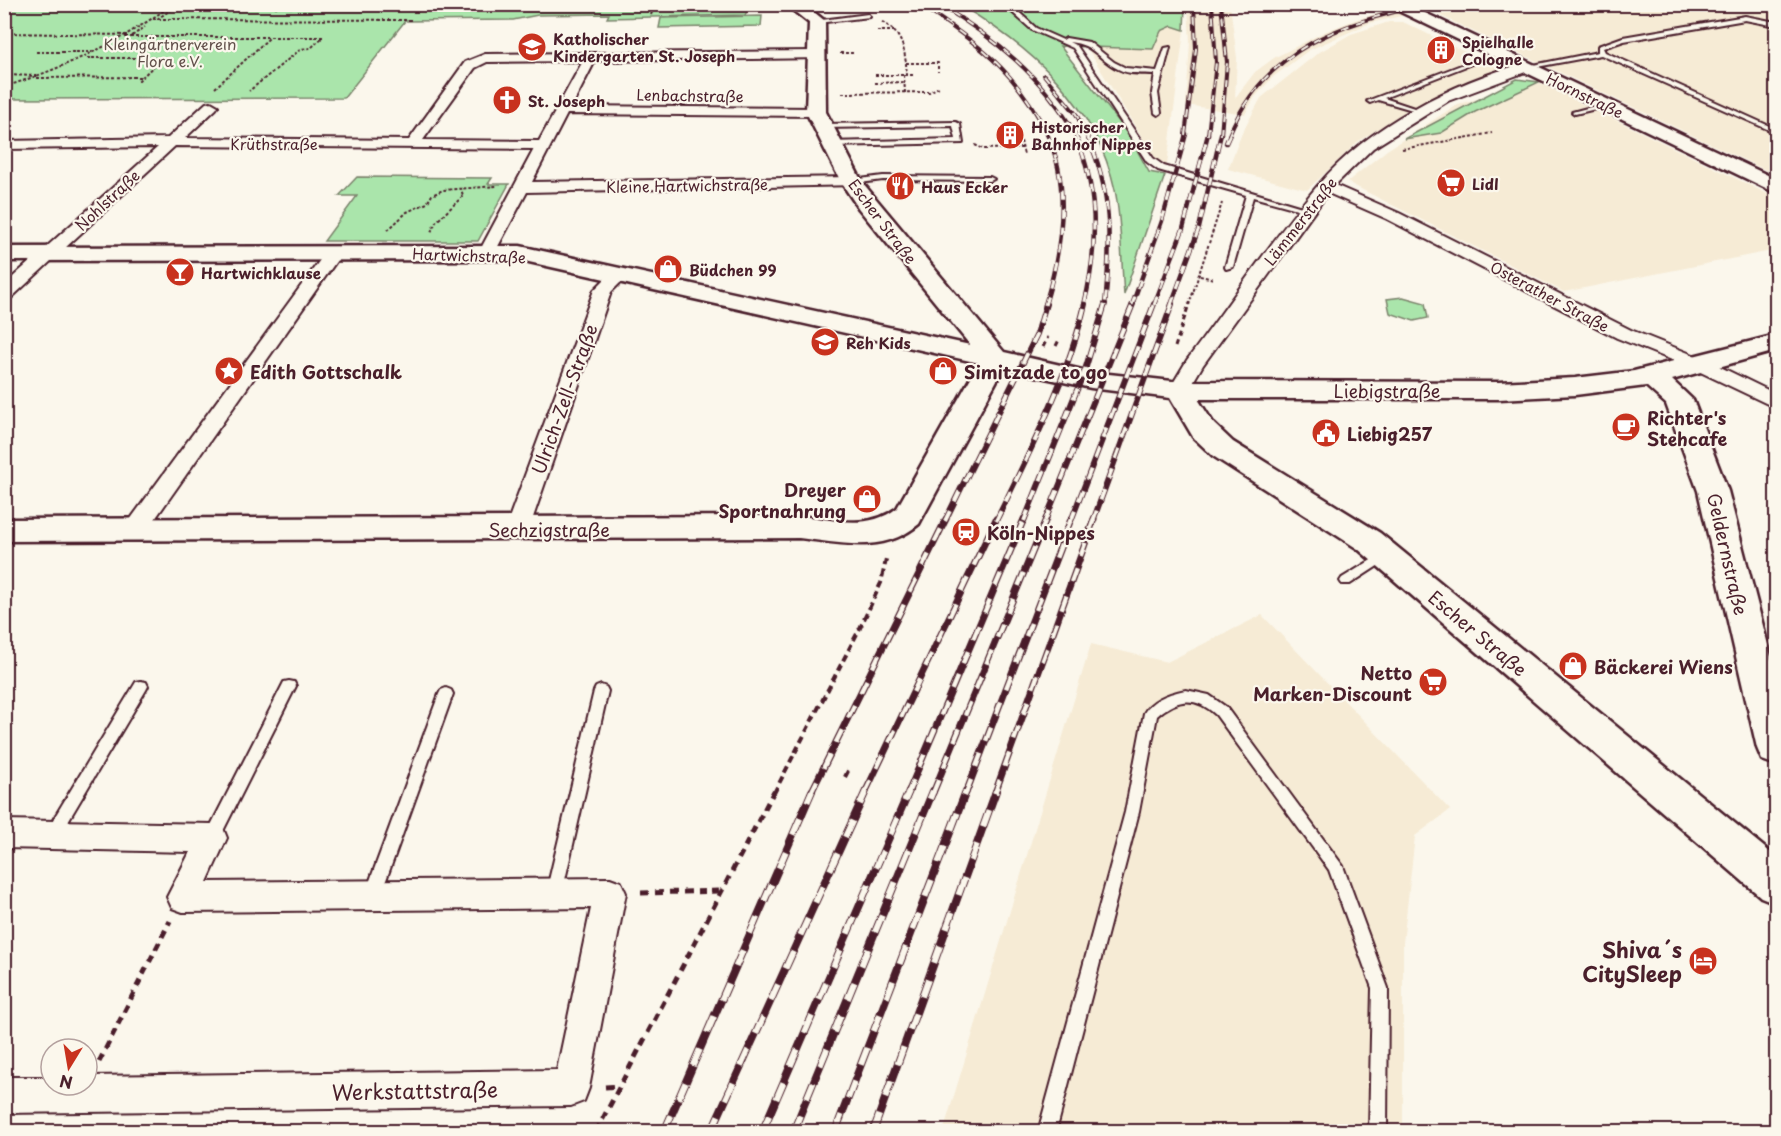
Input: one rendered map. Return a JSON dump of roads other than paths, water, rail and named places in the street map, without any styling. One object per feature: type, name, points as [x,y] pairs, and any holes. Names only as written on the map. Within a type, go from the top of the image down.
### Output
[{"type":"street","points":[[793,4],[817,21],[821,119]]},
{"type":"street","name":"Hornstraße","points":[[1392,4],[1776,187]]},
{"type":"street","points":[[413,144],[470,65],[485,58],[818,56]]},
{"type":"street","points":[[487,252],[591,57]]},
{"type":"street","name":"Lämmerstraße","points":[[1179,390],[1194,364],[1325,186],[1368,145],[1443,98],[1527,67]]},
{"type":"street","name":"Nohlstraße","points":[[4,296],[211,105]]},
{"type":"street","name":"Lenbachstraße","points":[[564,110],[821,119]]},
{"type":"street","name":"Escher Straße","points":[[821,119],[852,182],[995,359]]},
{"type":"street","name":"Krüthstraße","points":[[4,144],[169,142],[544,145]]},
{"type":"street","name":"Kleine Hartwichstraße","points":[[522,186],[852,182]]},
{"type":"street","name":"Osterather Straße","points":[[1325,186],[1393,216],[1624,334],[1699,364],[1776,402]]},
{"type":"street","points":[[135,530],[334,253]]},
{"type":"street","name":"Hartwichstraße","points":[[4,254],[520,253],[910,342],[995,359]]},
{"type":"street","name":"Ulrich-Zell-Straße","points":[[517,529],[603,290],[620,275]]},
{"type":"street","points":[[910,342],[931,313],[935,302],[934,285]]},
{"type":"street","name":"Liebigstraße","points":[[995,359],[1124,386],[1179,390],[1472,390],[1577,386],[1651,375],[1776,343]]},
{"type":"street","name":"Sechzigstraße","points":[[4,530],[799,527],[871,534],[891,530],[912,510],[995,359]]},
{"type":"street","name":"Geldernstraße","points":[[1651,375],[1679,400],[1700,452],[1713,491],[1768,693],[1776,748]]},
{"type":"street","name":"Escher Straße","points":[[1179,390],[1203,430],[1223,449],[1369,541],[1776,883]]},
{"type":"street","points":[[4,834],[53,833],[212,838],[183,897],[554,893]]},
{"type":"street","name":"Werkstattstraße","points":[[4,1095],[83,1096],[571,1088],[610,894],[554,893]]},
{"type":"lane","points":[[1006,4],[1034,29],[1075,47],[1150,160],[1161,168],[1308,210]]},
{"type":"lane","points":[[817,21],[867,16]]},
{"type":"lane","points":[[1602,53],[1600,47],[1623,39],[1745,18],[1776,24]]},
{"type":"lane","points":[[1062,40],[1085,41],[1095,46],[1121,69],[1159,73]]},
{"type":"lane","points":[[1158,113],[1155,93],[1168,48]]},
{"type":"lane","points":[[1421,112],[1374,99],[1497,53]]},
{"type":"lane","points":[[1527,67],[1602,53],[1776,130]]},
{"type":"lane","points":[[1575,112],[1606,105]]},
{"type":"lane","points":[[821,119],[956,124],[960,141],[821,119]]},
{"type":"lane","points":[[852,182],[883,178],[990,179]]},
{"type":"lane","points":[[1229,267],[1250,194]]},
{"type":"lane","points":[[1346,581],[1386,555]]},
{"type":"lane","points":[[53,833],[141,686]]},
{"type":"lane","points":[[212,838],[289,686]]},
{"type":"lane","points":[[554,893],[601,691]]},
{"type":"lane","points":[[373,895],[446,694]]},
{"type":"lane","points":[[1047,1131],[1132,812],[1151,713],[1160,704],[1184,695],[1205,698],[1221,711],[1335,866],[1380,988],[1378,1131]]},
{"type":"railway","points":[[918,4],[976,45],[1009,76],[1023,93],[1048,135]]},
{"type":"railway","points":[[938,4],[979,31],[1016,60],[1049,95],[1076,135]]},
{"type":"railway","points":[[1185,135],[1196,49],[1194,4]]},
{"type":"railway","points":[[1208,135],[1216,62],[1212,4]]},
{"type":"railway","points":[[1221,4],[1227,62],[1221,135]]},
{"type":"railway","points":[[1229,135],[1244,105],[1264,80],[1286,60],[1311,43],[1367,19],[1430,4]]},
{"type":"railway","points":[[1044,75],[1076,114],[1087,135]]},
{"type":"railway","points":[[1045,305],[1056,263],[1062,197],[1055,154],[1047,134]]},
{"type":"railway","points":[[1075,134],[1088,176],[1094,219],[1092,262],[1084,305]]},
{"type":"railway","points":[[1086,134],[1101,176],[1108,218],[1105,305]]},
{"type":"railway","points":[[1132,305],[1162,221],[1186,134]]},
{"type":"railway","points":[[1154,305],[1183,229],[1208,134]]},
{"type":"railway","points":[[1171,305],[1199,228],[1221,134]]},
{"type":"railway","points":[[1226,143],[1230,134]]},
{"type":"railway","points":[[945,521],[1037,334],[1046,304]]},
{"type":"railway","points":[[996,521],[1058,388],[1085,304]]},
{"type":"railway","points":[[1024,521],[1085,370],[1105,304]]},
{"type":"railway","points":[[1045,521],[1133,304]]},
{"type":"railway","points":[[1071,521],[1154,304]]},
{"type":"railway","points":[[1093,521],[1172,304]]},
{"type":"railway","points":[[811,793],[946,519]]},
{"type":"railway","points":[[865,793],[996,519]]},
{"type":"railway","points":[[908,793],[1024,519]]},
{"type":"railway","points":[[933,793],[1046,519]]},
{"type":"railway","points":[[966,793],[1071,519]]},
{"type":"railway","points":[[995,793],[1094,519]]},
{"type":"railway","points":[[664,1132],[812,791]]},
{"type":"railway","points":[[711,1132],[866,791]]},
{"type":"railway","points":[[762,1132],[909,791]]},
{"type":"railway","points":[[793,1132],[933,791]]},
{"type":"railway","points":[[835,1132],[966,791]]},
{"type":"railway","points":[[873,1132],[996,791]]},
{"type":"place","name":"Katholischer Kindergarten St. Joseph","points":[[532,47]]},
{"type":"place","name":"Spielhalle Cologne","points":[[1441,50]]},
{"type":"place","name":"St. Joseph","points":[[507,100]]},
{"type":"place","name":"Historischer Bahnhof Nippes","points":[[1010,135]]},
{"type":"place","name":"Lidl","points":[[1451,183]]},
{"type":"place","name":"Haus Ecker","points":[[900,186]]},
{"type":"place","name":"Büdchen 99","points":[[668,269]]},
{"type":"place","name":"Hartwichklause","points":[[180,272]]},
{"type":"place","name":"Reh Kids","points":[[825,342]]},
{"type":"place","name":"Edith Gottschalk","points":[[229,371]]},
{"type":"place","name":"Simitzade to go","points":[[943,371]]},
{"type":"place","name":"Richter's Stehcafe","points":[[1626,427]]},
{"type":"place","name":"Liebig257","points":[[1326,433]]},
{"type":"place","name":"Dreyer Sportnahrung","points":[[867,499]]},
{"type":"place","name":"Köln-Nippes","points":[[966,532]]},
{"type":"place","name":"Bäckerei Wiens","points":[[1573,666]]},
{"type":"place","name":"Netto Marken-Discount","points":[[1433,682]]},
{"type":"place","name":"Shiva´s CitySleep","points":[[1703,961]]},
{"type":"park label","name":"Kleingärtnerverein Flora e.V.","points":[[170,52]]}]
